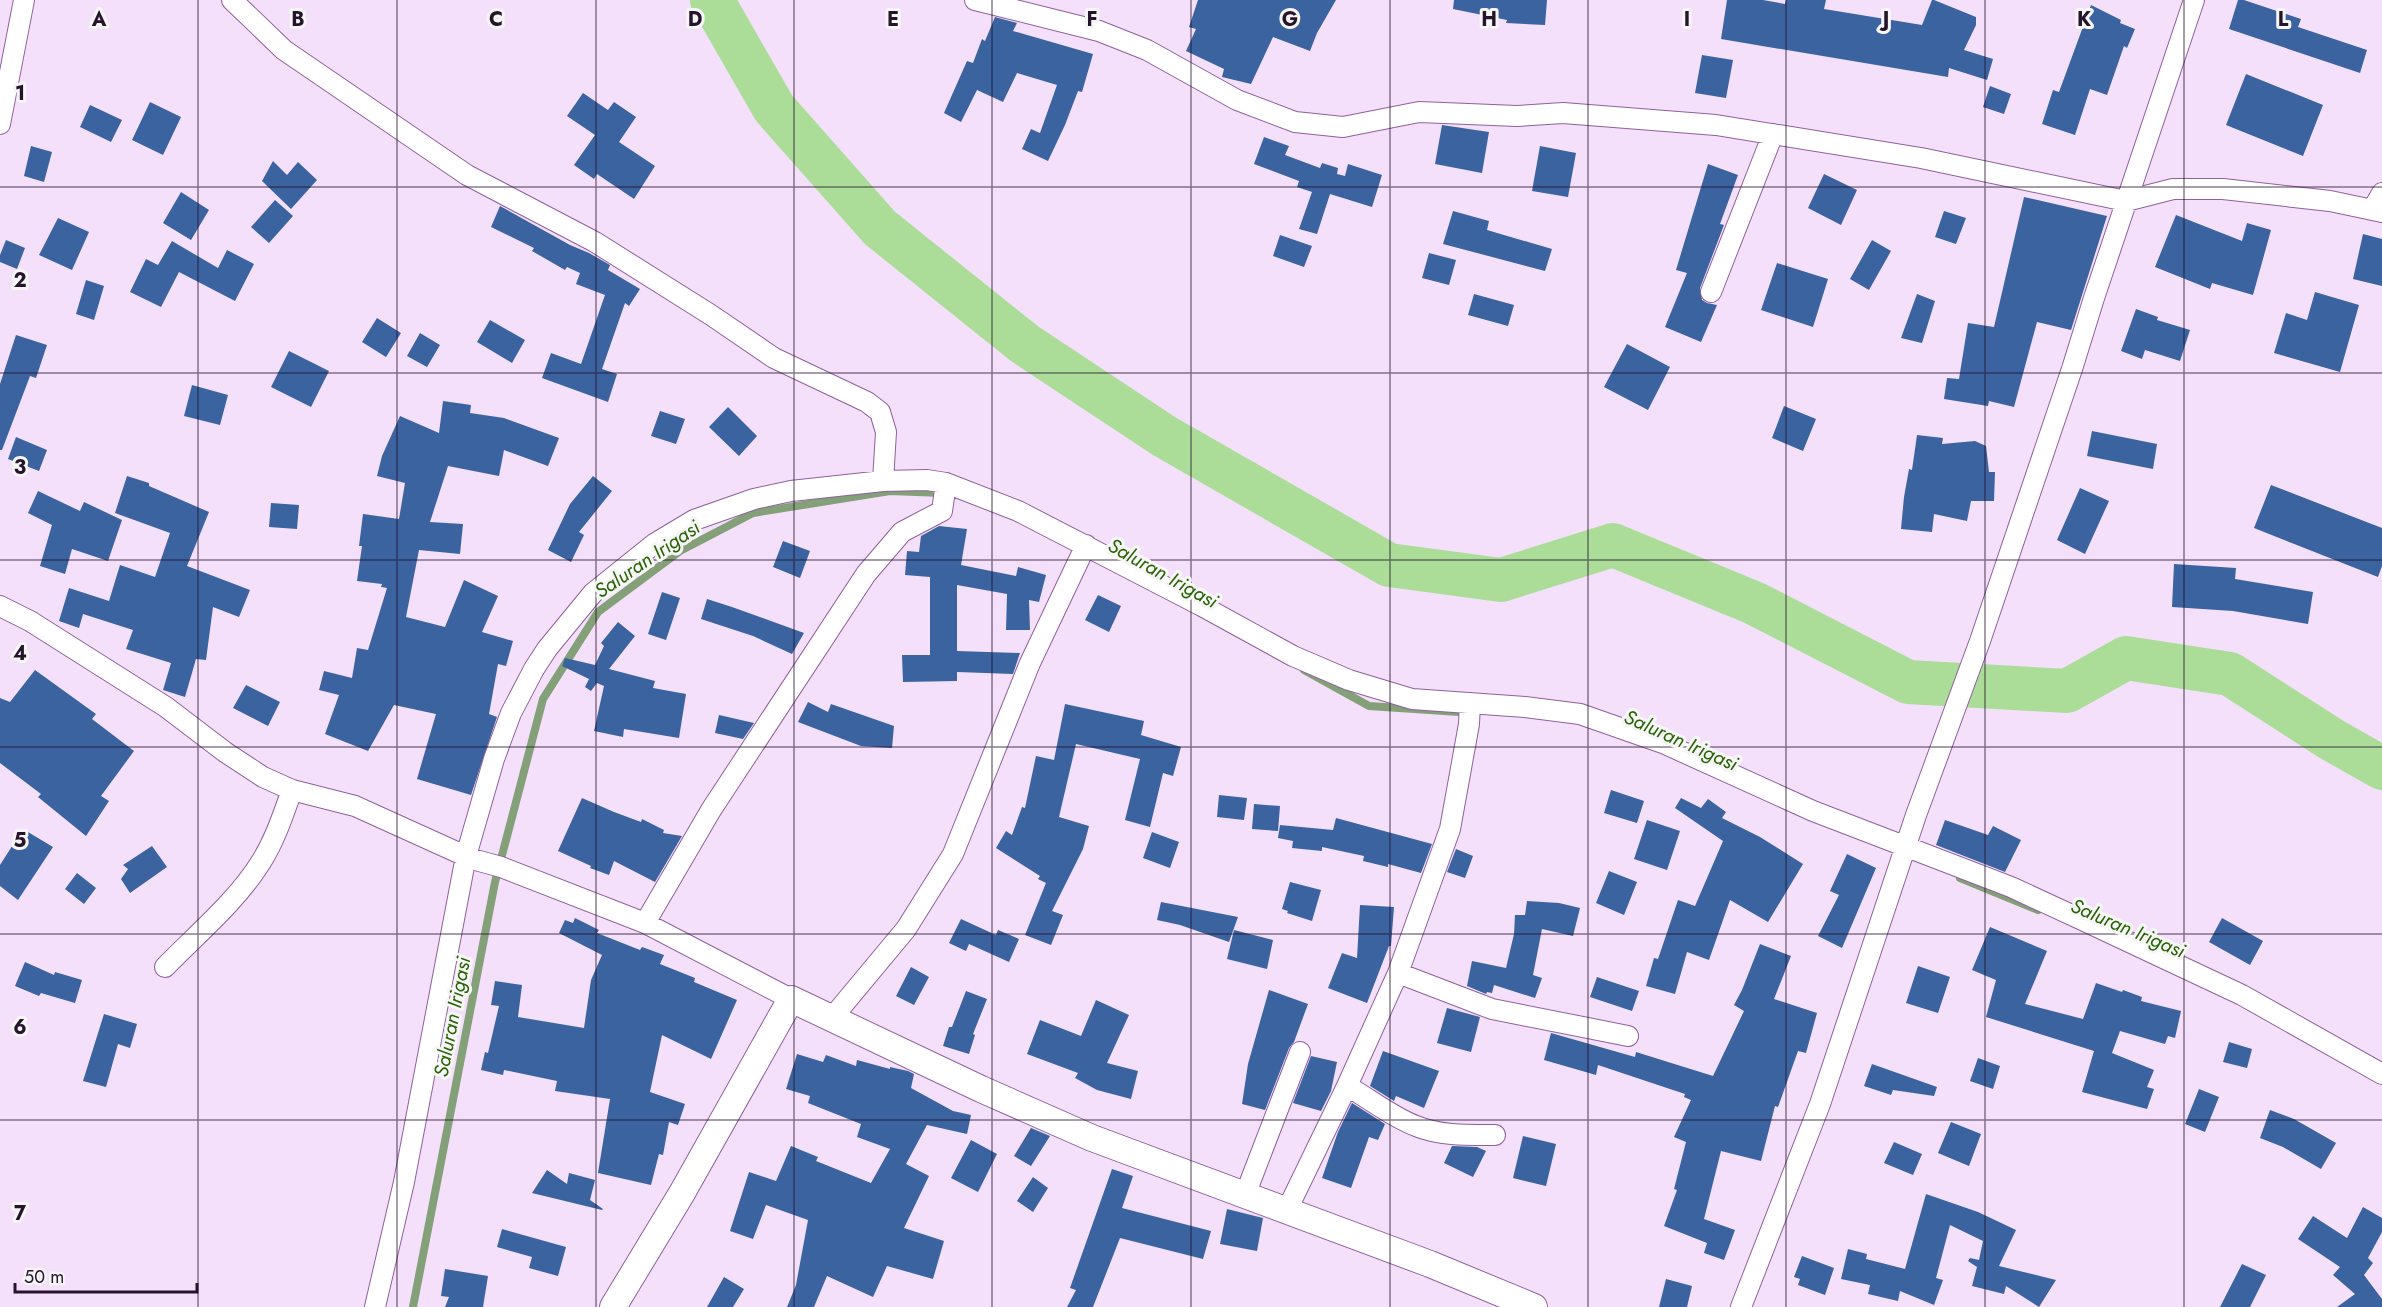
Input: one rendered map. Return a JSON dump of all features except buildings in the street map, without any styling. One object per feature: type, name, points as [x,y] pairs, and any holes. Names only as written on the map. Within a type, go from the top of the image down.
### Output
[{"type":"street","points":[[0,124],[24,0]]},
{"type":"street","points":[[232,0],[284,50],[467,175],[595,242],[711,315],[774,358],[867,402],[880,412],[886,432],[883,481]]},
{"type":"street","points":[[975,0],[1108,35],[1147,50],[1237,100],[1295,122],[1343,127],[1419,112],[1517,116],[1563,113],[1716,125],[1921,158],[2126,201],[2173,189],[2223,189],[2379,205]]},
{"type":"street","points":[[1741,1307],[1820,1104],[1930,776],[1980,640],[2069,381],[2126,201],[2194,0]]},
{"type":"street","points":[[1711,292],[1773,134]]},
{"type":"street","points":[[375,1307],[404,1182],[469,857],[494,759],[515,705],[547,649],[593,593],[654,544],[694,520],[713,512],[754,498],[792,491],[883,481],[927,480],[1018,511],[1293,656],[1349,680],[1412,699],[1470,712],[1525,707],[1580,714],[1663,743],[1813,811],[1905,849],[2011,887],[2242,995],[2382,1074]]},
{"type":"street","points":[[645,923],[711,810],[866,574],[902,532],[942,511],[946,487]]},
{"type":"street","points":[[832,1018],[906,929],[953,854],[1030,663],[1085,547]]},
{"type":"street","points":[[0,606],[30,621],[166,707],[225,752],[263,777],[292,790],[355,806],[469,857],[501,867],[645,923],[791,999],[981,1089],[1092,1138],[1430,1264],[1517,1304]]},
{"type":"street","points":[[1287,1210],[1398,973],[1450,829],[1470,712]]},
{"type":"street","points":[[165,967],[236,894],[261,863],[277,832],[292,790]]},
{"type":"street","points":[[1398,973],[1492,1009],[1628,1036]]},
{"type":"street","points":[[613,1307],[682,1193],[791,999]]},
{"type":"street","points":[[1245,1195],[1300,1052]]},
{"type":"street","points":[[1347,1086],[1410,1124],[1424,1129],[1458,1134],[1495,1135]]},
{"type":"waterway","points":[[712,0],[774,108],[880,228],[1025,344],[1164,436],[1389,565],[1501,580],[1613,545],[1754,603],[1908,682],[2067,691],[2126,658],[2230,674],[2331,739],[2382,768]]},
{"type":"waterway","name":"Saluran Irigasi","points":[[413,1307],[495,882],[543,699],[598,612],[680,551],[753,513],[890,491],[943,493]]},
{"type":"waterway","name":"Saluran Irigasi","points":[[1304,670],[1369,706],[1459,712]]},
{"type":"waterway","name":"Saluran Irigasi","points":[[1960,878],[2038,910]]}]
